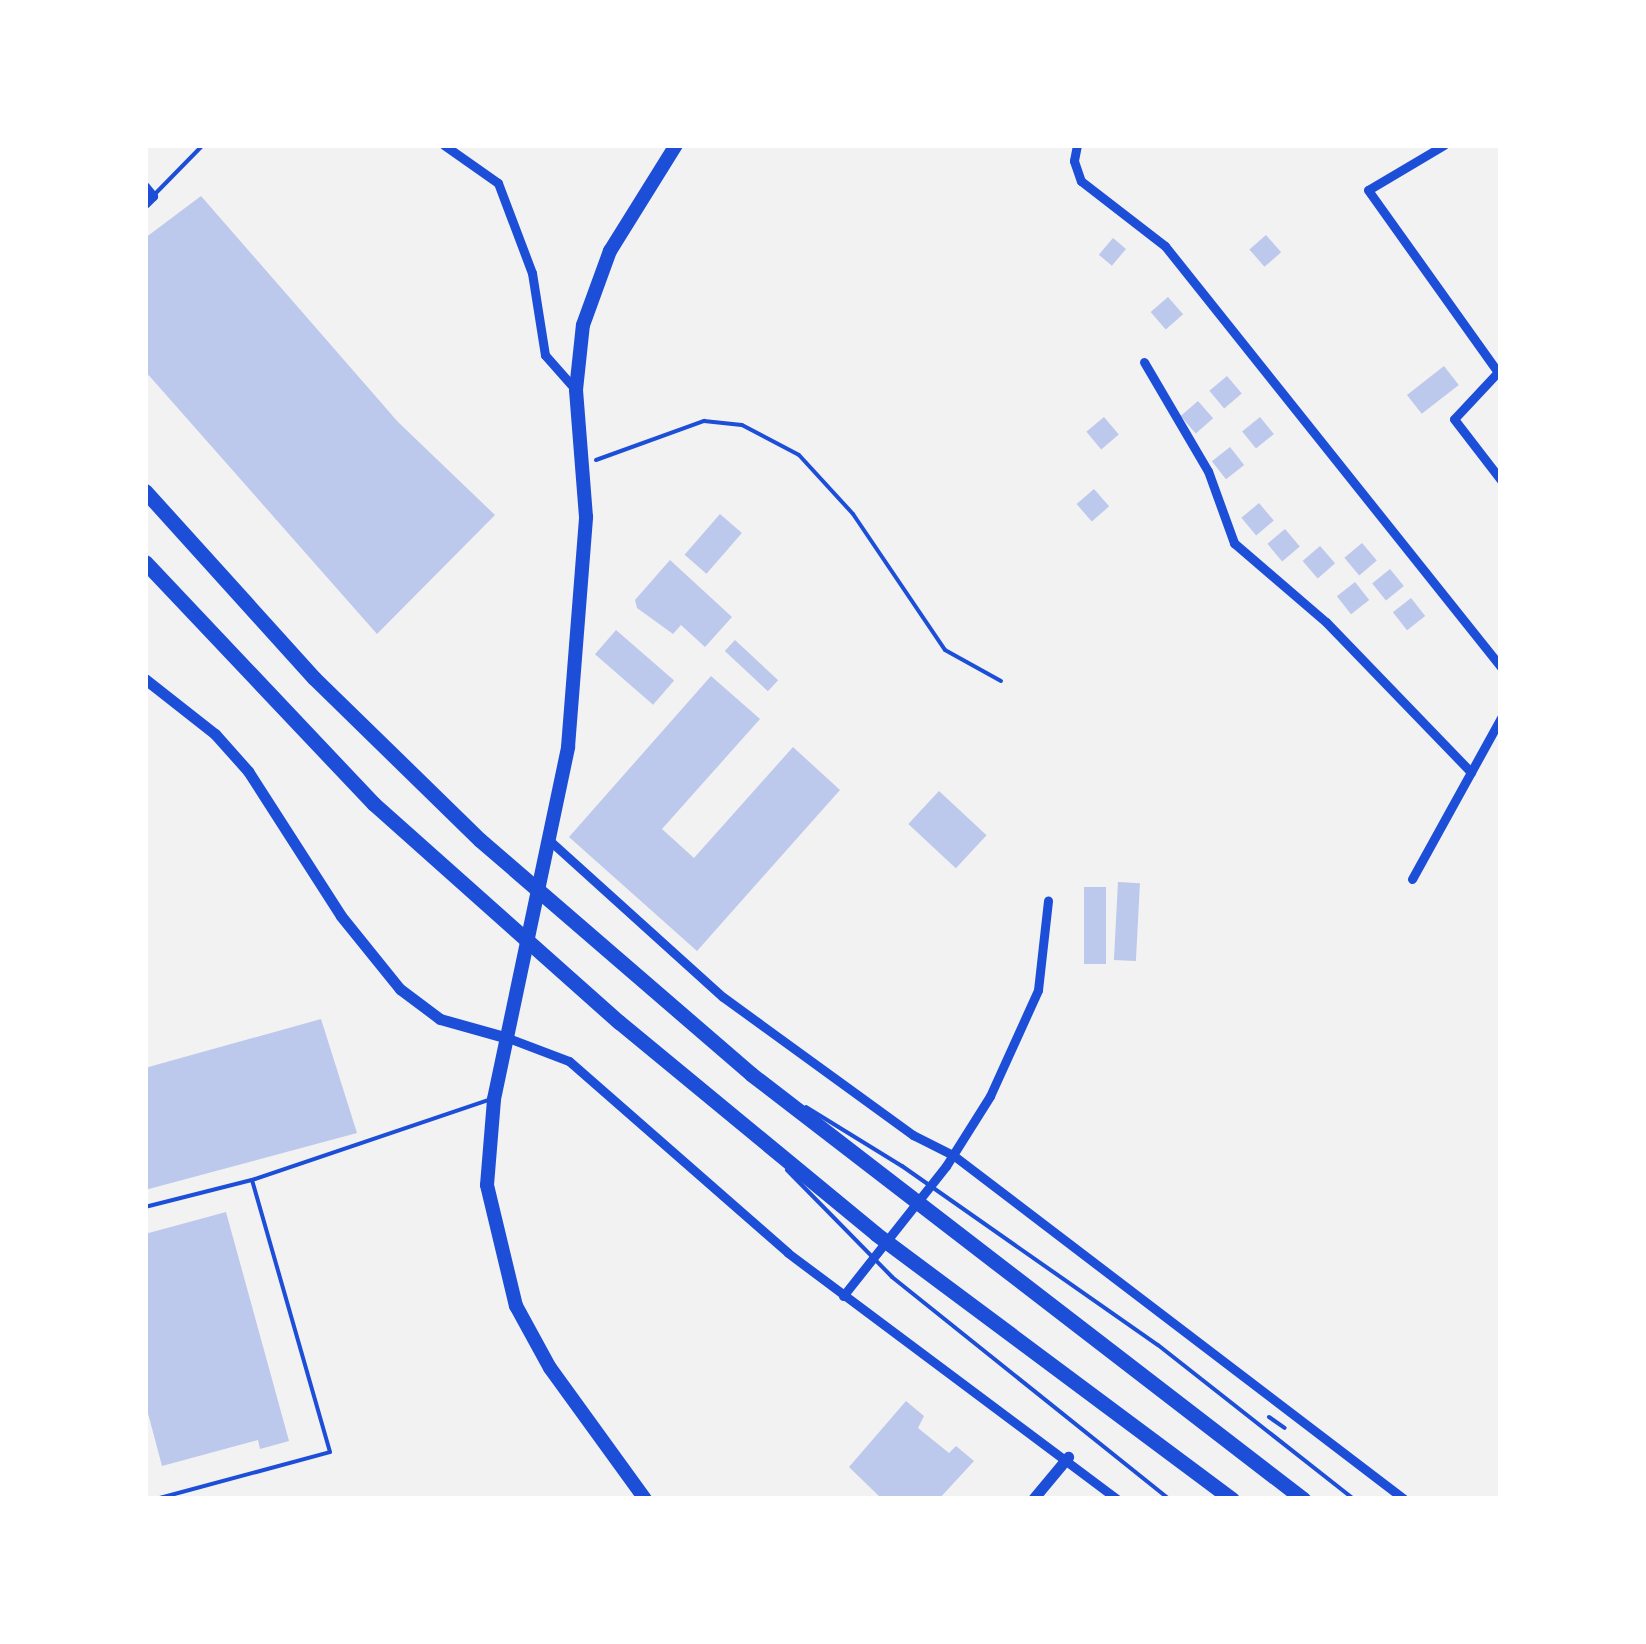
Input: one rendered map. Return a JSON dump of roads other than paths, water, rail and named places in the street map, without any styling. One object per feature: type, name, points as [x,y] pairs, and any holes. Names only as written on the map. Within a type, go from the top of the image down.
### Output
[{"type":"highway","points":[[145,490],[408,772],[751,1074],[1303,1499]]},
{"type":"highway","points":[[145,562],[374,804],[748,1130],[984,1318],[1232,1499]]},
{"type":"main road","points":[[645,1499],[550,1368],[516,1306],[487,1185],[494,1098],[568,747],[586,517],[576,390],[583,325],[610,251],[676,145]]},
{"type":"street","points":[[444,145],[498,183],[532,273],[545,356],[576,390]]},
{"type":"street","points":[[1077,145],[1080,181],[1165,246],[1501,668]]},
{"type":"street","points":[[1444,145],[1368,190],[1498,372],[1454,420],[1501,480]]},
{"type":"street","points":[[145,186],[153,196],[145,204]]},
{"type":"street","points":[[1144,362],[1208,471],[1234,543],[1326,622],[1470,772]]},
{"type":"street","points":[[145,679],[215,734],[248,771],[341,916],[400,989],[440,1020],[508,1038],[570,1061],[843,1296],[1068,1457],[1117,1499]]},
{"type":"street","points":[[1412,879],[1501,718]]},
{"type":"street","points":[[550,840],[723,997],[913,1135],[954,1155],[1404,1499]]},
{"type":"street","points":[[843,1296],[946,1166],[990,1096],[1038,990],[1048,900]]},
{"type":"street","points":[[1033,1499],[1068,1457]]},
{"type":"lane","points":[[153,196],[203,145]]},
{"type":"lane","points":[[751,1074],[902,1166],[1158,1345],[1354,1499]]},
{"type":"lane","points":[[145,1207],[252,1180],[494,1098]]},
{"type":"lane","points":[[748,1130],[892,1276],[1168,1499]]},
{"type":"lane","points":[[156,1499],[330,1452],[252,1180]]}]
